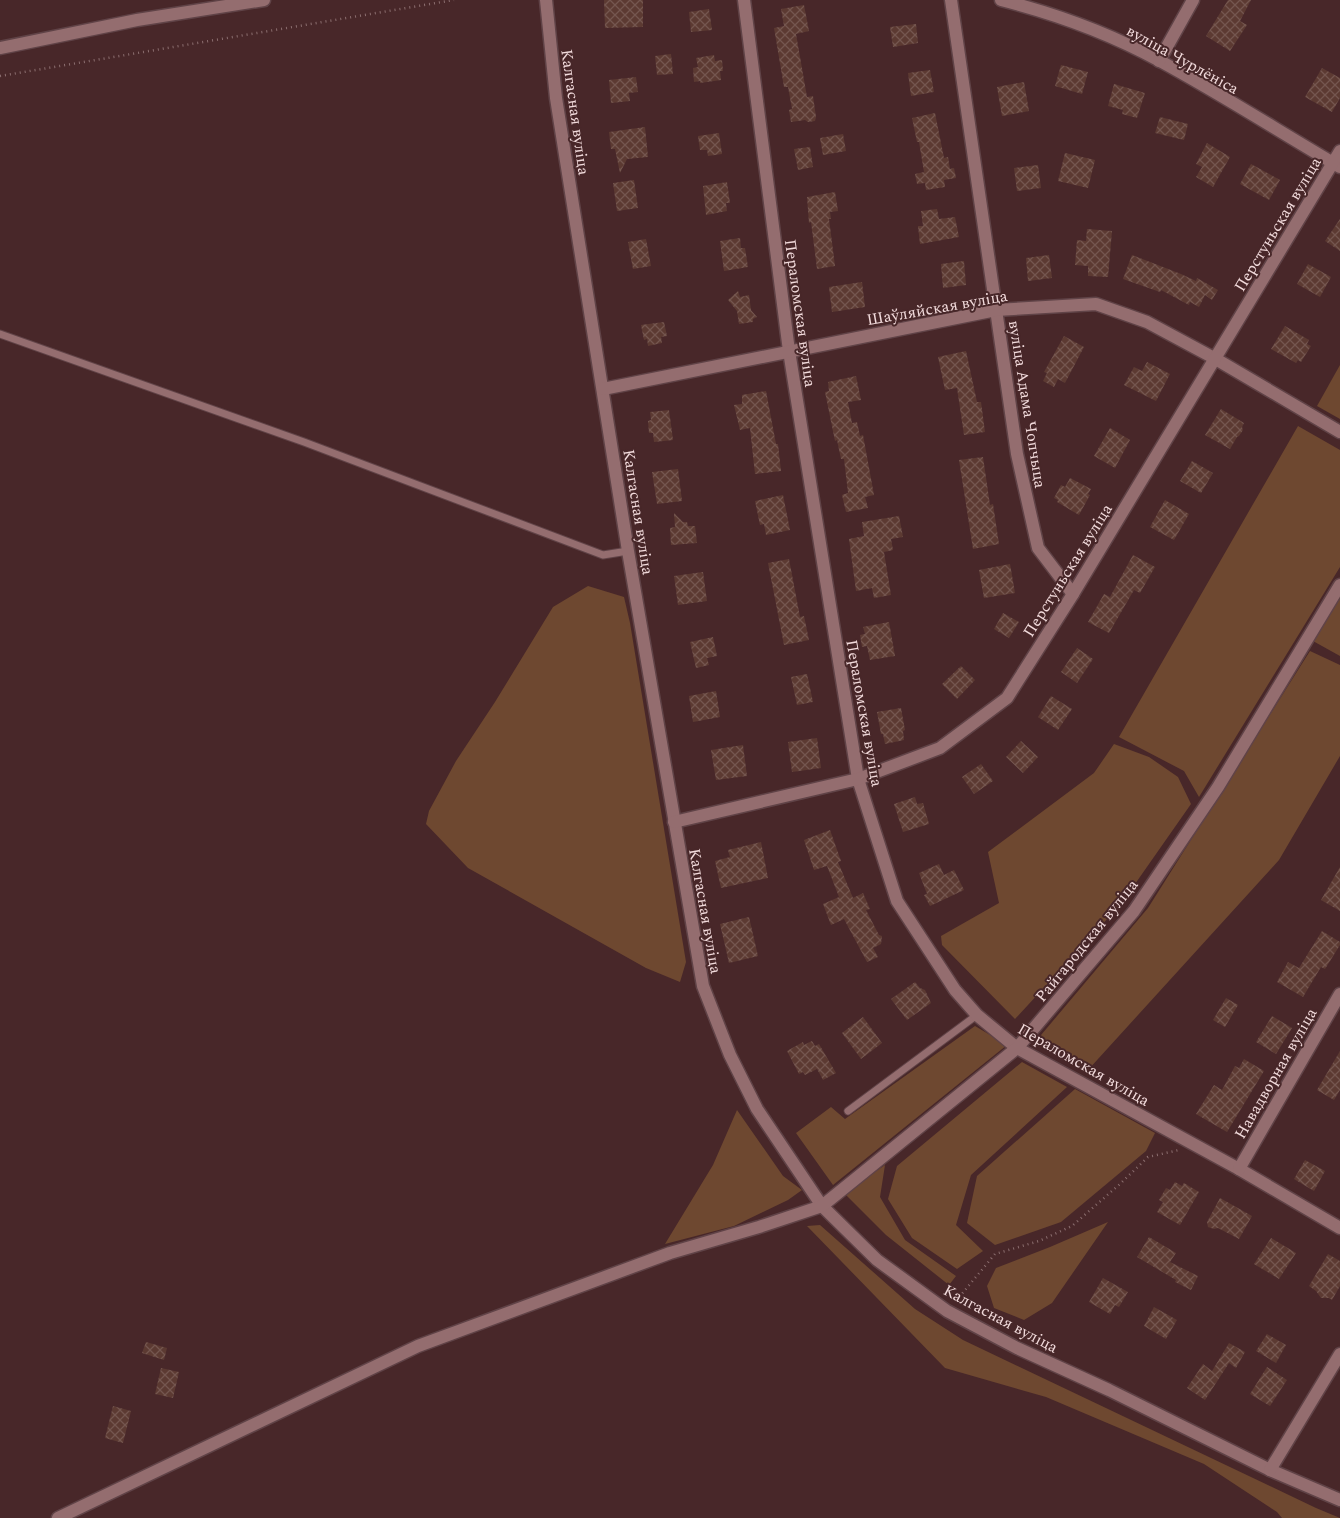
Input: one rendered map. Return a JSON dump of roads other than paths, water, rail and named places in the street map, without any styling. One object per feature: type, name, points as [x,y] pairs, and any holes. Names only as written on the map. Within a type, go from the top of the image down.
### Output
[{"type":"street","points":[[0,48],[138,20],[264,0]]},
{"type":"street","name":"Калгасная вуліца","points":[[546,0],[556,98],[628,551],[702,986],[730,1055],[757,1109],[822,1206],[877,1260],[947,1312],[1017,1348],[1109,1390],[1270,1470],[1340,1500]]},
{"type":"street","name":"Пераломская вуліца","points":[[744,0],[789,352],[858,779],[897,901],[956,990],[977,1015],[1018,1048],[1198,1146],[1340,1228]]},
{"type":"street","name":"вуліца Адама Чопчыца","points":[[951,0],[1017,454],[1038,548],[1073,594]]},
{"type":"street","name":"вуліца Чурлёніса","points":[[1001,0],[1026,6],[1093,30],[1159,61],[1336,165]]},
{"type":"street","points":[[1159,61],[1193,0]]},
{"type":"street","name":"Перстуньская вуліца","points":[[674,822],[858,779],[940,748],[1007,698],[1073,594],[1214,358],[1336,165],[1340,150]]},
{"type":"street","name":"Шаўляйская вуліца","points":[[603,389],[996,310],[1096,304],[1147,322],[1214,358],[1340,432]]},
{"type":"street","name":"Райгародская вуліца","points":[[822,1206],[1018,1048],[1134,911],[1218,787],[1340,585]]},
{"type":"street","name":"Навадворная вуліца","points":[[1239,1169],[1340,994]]},
{"type":"street","points":[[58,1518],[418,1346],[670,1253],[822,1206]]},
{"type":"street","points":[[1270,1470],[1340,1354]]},
{"type":"lane","points":[[0,334],[304,442],[603,555],[628,551]]},
{"type":"lane","points":[[848,1111],[977,1015]]}]
